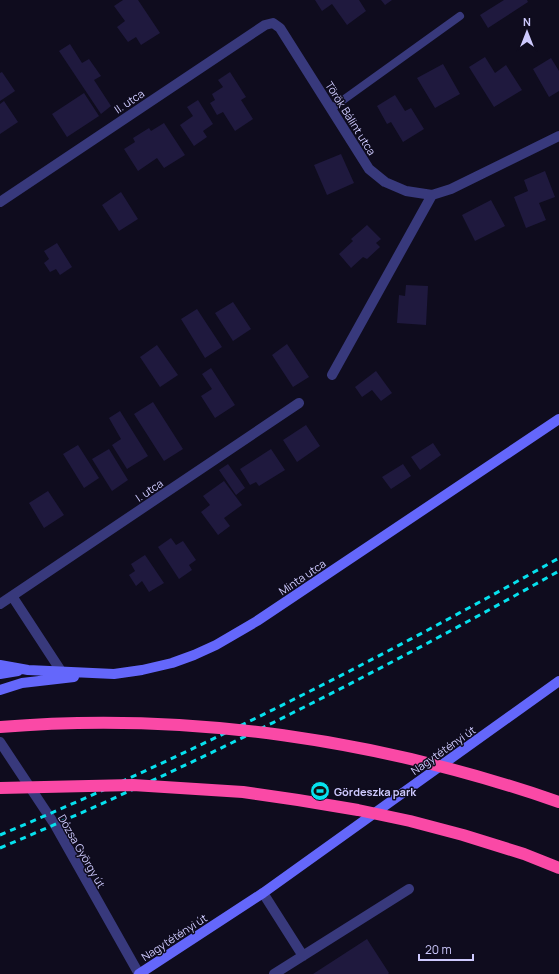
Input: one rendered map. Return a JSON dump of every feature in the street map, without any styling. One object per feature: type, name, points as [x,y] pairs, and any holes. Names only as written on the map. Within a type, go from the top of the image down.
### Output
[{"type":"highway","points":[[0,727],[85,722],[222,728],[282,735],[417,760],[477,776],[559,802]]},
{"type":"highway","points":[[0,788],[133,785],[243,792],[358,810],[410,821],[463,835],[524,854],[559,868]]},
{"type":"street","name":"Török Bálint utca","points":[[273,23],[280,28],[332,108],[369,169],[385,182],[406,191],[432,195],[451,190],[559,136]]},
{"type":"street","name":"II. utca","points":[[0,202],[265,25],[273,23]]},
{"type":"street","points":[[332,375],[432,195]]},
{"type":"street","name":"I. utca","points":[[0,604],[299,403]]},
{"type":"street","name":"Minta utca","points":[[0,665],[28,670],[114,674],[142,670],[172,663],[194,655],[264,617],[559,420]]},
{"type":"street","points":[[12,596],[61,671]]},
{"type":"street","name":"Minta utca","points":[[0,674],[28,670]]},
{"type":"street","points":[[0,690],[22,682],[114,674]]},
{"type":"street","name":"Nagytétényi út","points":[[139,974],[263,893],[559,681]]},
{"type":"street","name":"Dózsa György út","points":[[0,742],[55,825],[139,974]]},
{"type":"street","points":[[274,974],[409,889]]},
{"type":"street","points":[[263,893],[303,956]]},
{"type":"lane","points":[[332,108],[460,16]]},
{"type":"building","points":[[123,0],[138,0],[160,33],[141,45],[136,37],[128,42],[117,27],[125,21],[114,6]]},
{"type":"building","points":[[315,0],[359,0],[366,11],[347,25],[332,4],[322,11]]},
{"type":"building","points":[[381,0],[392,0],[385,5]]},
{"type":"building","points":[[504,0],[527,0],[528,2],[488,28],[480,15]]},
{"type":"building","points":[[70,44],[82,63],[89,59],[101,76],[94,80],[111,106],[101,114],[59,51]]},
{"type":"building","points":[[485,57],[495,73],[506,65],[522,90],[494,107],[469,67]]},
{"type":"building","points":[[551,58],[559,71],[559,91],[549,97],[533,69]]},
{"type":"building","points":[[443,64],[460,94],[435,108],[417,78]]},
{"type":"building","points":[[2,72],[15,91],[0,101],[0,73]]},
{"type":"building","points":[[230,72],[246,97],[241,100],[253,119],[235,131],[223,112],[217,115],[210,103],[215,100],[212,94],[223,87],[218,80]]},
{"type":"building","points":[[84,93],[99,116],[67,137],[52,114]]},
{"type":"building","points":[[395,95],[405,111],[411,108],[424,129],[403,142],[391,122],[387,124],[377,106]]},
{"type":"building","points":[[198,100],[213,124],[203,131],[207,137],[194,146],[180,125],[193,116],[187,107]]},
{"type":"building","points":[[4,101],[18,122],[0,134],[0,104]]},
{"type":"building","points":[[164,123],[185,155],[164,168],[157,158],[138,171],[124,149],[135,142],[133,138],[149,128],[151,131]]},
{"type":"building","points":[[341,154],[354,183],[327,195],[314,165]]},
{"type":"building","points":[[545,171],[555,197],[539,203],[546,220],[526,228],[514,197],[528,191],[524,180]]},
{"type":"building","points":[[121,192],[138,219],[119,231],[102,205]]},
{"type":"building","points":[[491,200],[505,226],[475,241],[462,215]]},
{"type":"building","points":[[367,225],[381,239],[376,243],[380,247],[367,259],[363,257],[351,268],[339,254],[353,241],[351,239]]},
{"type":"building","points":[[57,243],[72,267],[60,275],[56,269],[50,272],[44,263],[49,259],[44,251]]},
{"type":"building","points":[[406,285],[428,286],[426,325],[397,323],[399,295],[405,296]]},
{"type":"building","points":[[233,302],[251,329],[233,341],[215,313]]},
{"type":"building","points":[[197,309],[222,347],[205,358],[181,319]]},
{"type":"building","points":[[287,344],[309,377],[293,387],[272,355]]},
{"type":"building","points":[[157,345],[178,375],[160,387],[140,357]]},
{"type":"building","points":[[211,368],[235,405],[215,418],[201,396],[212,389],[202,374]]},
{"type":"building","points":[[376,371],[392,393],[381,401],[372,390],[362,397],[355,387]]},
{"type":"building","points":[[153,402],[183,449],[164,461],[134,414]]},
{"type":"building","points":[[120,411],[148,456],[127,469],[112,445],[121,439],[109,418]]},
{"type":"building","points":[[306,425],[320,446],[297,462],[283,440]]},
{"type":"building","points":[[433,443],[441,455],[420,470],[411,457]]},
{"type":"building","points":[[78,445],[99,478],[84,488],[63,454]]},
{"type":"building","points":[[109,449],[128,480],[112,491],[92,459]]},
{"type":"building","points":[[271,449],[285,470],[259,486],[256,482],[250,485],[240,469]]},
{"type":"building","points":[[228,464],[245,488],[236,495],[219,470]]},
{"type":"building","points":[[403,464],[411,476],[391,489],[382,477]]},
{"type":"building","points":[[224,481],[242,505],[224,518],[230,526],[218,535],[201,512],[210,505],[203,496]]},
{"type":"building","points":[[48,491],[64,515],[44,528],[29,503]]},
{"type":"building","points":[[171,538],[176,545],[183,541],[196,560],[189,565],[192,570],[179,579],[158,547]]},
{"type":"building","points":[[145,555],[164,583],[149,592],[142,581],[136,586],[129,575],[135,571],[131,564]]},
{"type":"building","points":[[367,939],[389,973],[388,974],[313,974]]},
{"type":"railway","points":[[0,835],[214,739],[422,633],[559,558]]},
{"type":"railway","points":[[0,848],[214,752],[422,646],[559,571]]},
{"type":"place","name":"Gördeszka park","points":[[320,791]]}]
